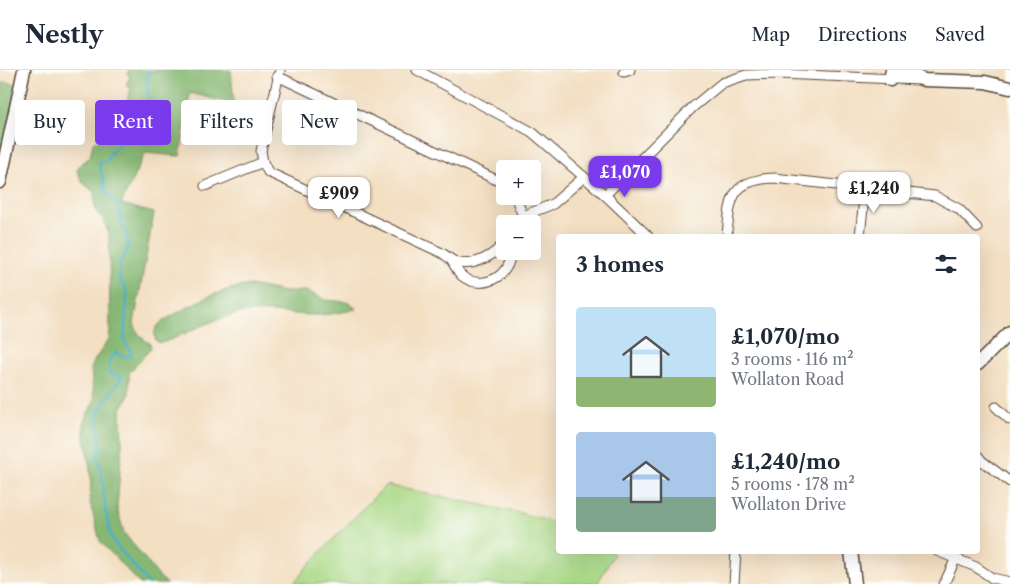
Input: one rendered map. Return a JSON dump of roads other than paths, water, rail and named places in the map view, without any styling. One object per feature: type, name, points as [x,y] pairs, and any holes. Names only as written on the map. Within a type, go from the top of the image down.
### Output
[{"type":"street","points":[[0,182],[24,70]]},
{"type":"street","points":[[416,70],[532,132],[646,234]]},
{"type":"street","points":[[901,70],[924,80]]},
{"type":"street","points":[[604,195],[693,107],[722,83],[746,75],[780,72],[891,75],[924,80],[985,82],[1010,88]]},
{"type":"street","points":[[496,180],[279,73],[261,151],[263,162],[268,172],[442,253],[451,259],[464,263],[474,262],[496,252]]},
{"type":"street","points":[[205,186],[263,162]]},
{"type":"street","points":[[526,215],[554,204],[584,177]]},
{"type":"street","points":[[727,234],[730,201],[735,192],[746,183],[757,179],[774,178],[935,196],[959,210],[977,228]]},
{"type":"street","points":[[860,234],[865,189]]},
{"type":"street","points":[[451,259],[461,275],[473,282],[498,278],[504,272],[509,260]]},
{"type":"street","points":[[980,362],[1010,332]]},
{"type":"street","points":[[996,407],[1010,420]]},
{"type":"street","points":[[980,458],[1010,481]]},
{"type":"street","points":[[734,584],[736,554]]},
{"type":"street","points":[[851,554],[855,584]]},
{"type":"street","points":[[943,554],[976,567],[992,578],[1010,582]]},
{"type":"street","points":[[944,584],[955,560]]},
{"type":"waterway","points":[[149,70],[147,84],[150,110],[108,156],[108,160],[99,162],[106,192],[117,204],[127,236],[128,249],[120,262],[120,281],[125,287],[127,296],[124,342],[130,350],[131,356],[122,356],[116,352],[110,359],[109,373],[122,377],[99,410],[100,446],[97,456],[102,475],[105,508],[111,536],[119,549],[149,584]]}]
